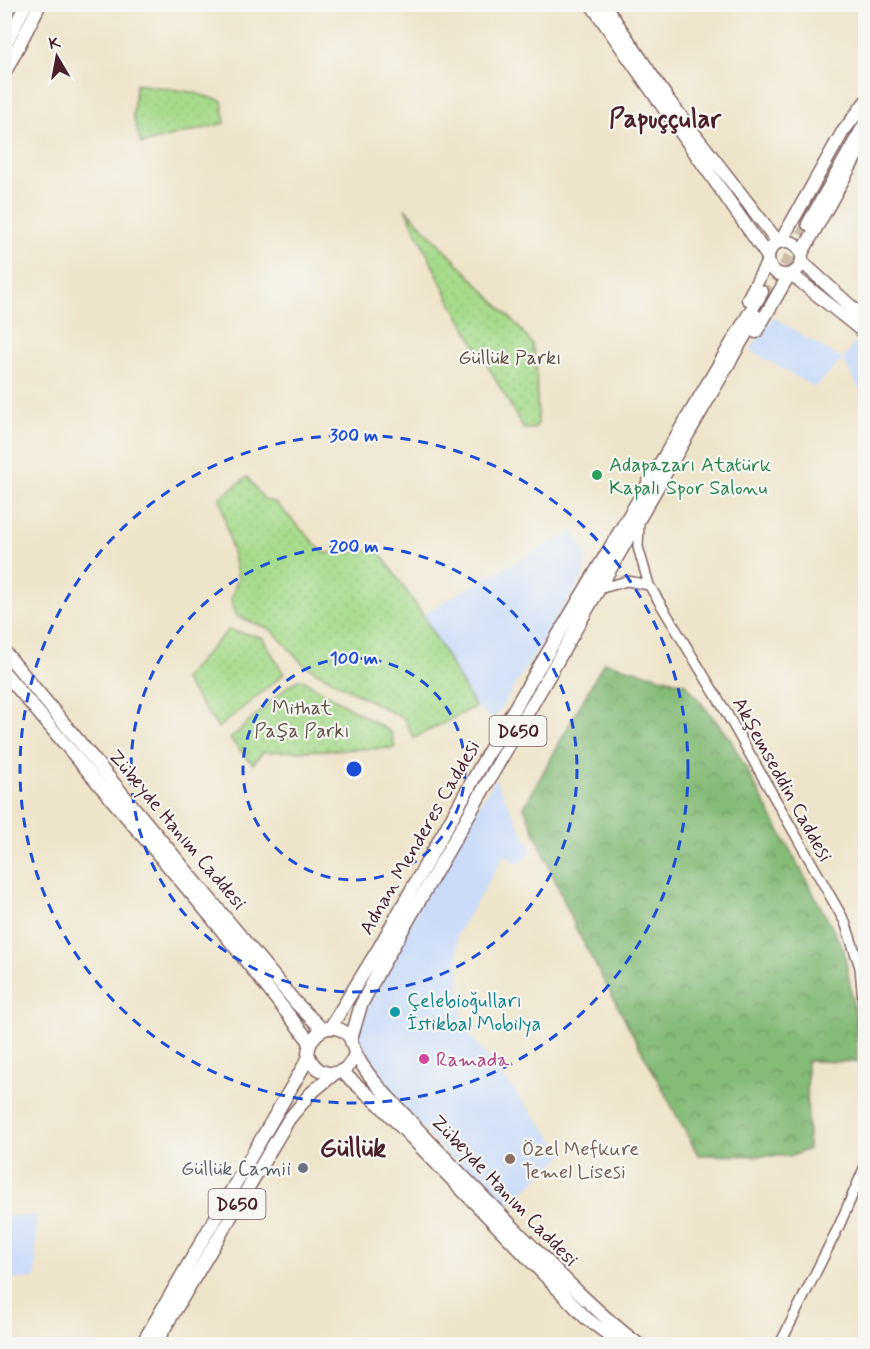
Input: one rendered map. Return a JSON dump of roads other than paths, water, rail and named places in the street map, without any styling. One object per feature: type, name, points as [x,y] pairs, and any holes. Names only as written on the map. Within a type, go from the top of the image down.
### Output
[{"type":"main road","points":[[4,47],[26,4]]},
{"type":"main road","points":[[7,65],[40,4]]},
{"type":"main road","points":[[591,4],[768,259],[774,271],[790,274],[866,334]]},
{"type":"main road","points":[[604,4],[669,101],[761,221],[780,241],[794,243],[802,257],[866,320]]},
{"type":"main road","points":[[780,290],[779,283],[772,277],[685,407],[688,425],[705,417],[802,257],[804,226],[842,133],[866,103]]},
{"type":"main road","points":[[804,226],[866,122]]},
{"type":"main road","points":[[762,290],[771,248],[804,226],[866,138]]},
{"type":"main road","points":[[761,221],[780,226],[804,226]]},
{"type":"main road","points":[[780,290],[799,288],[821,297]]},
{"type":"main road","name":"Adnan Menderes Caddesi","points":[[351,1039],[361,1005],[380,969],[639,523],[688,425],[762,290]]},
{"type":"main road","name":"Adnan Menderes Caddesi","points":[[326,1029],[688,425]]},
{"type":"main road","name":"Zübeyde Hanım Caddesi","points":[[4,651],[296,1003],[326,1029]]},
{"type":"main road","name":"Zübeyde Hanım Caddesi","points":[[4,672],[212,918],[310,1042]]},
{"type":"main road","points":[[142,1344],[309,1057],[310,1042],[326,1029],[340,1030],[351,1039],[354,1053],[349,1066],[338,1073],[321,1072],[309,1057]]},
{"type":"main road","name":"Zübeyde Hanım Caddesi","points":[[354,1053],[391,1100],[444,1156],[600,1314],[638,1344]]},
{"type":"main road","name":"Zübeyde Hanım Caddesi","points":[[338,1073],[380,1105],[586,1318],[621,1344]]},
{"type":"main road","name":"D650","points":[[155,1344],[289,1119],[310,1094],[338,1073]]},
{"type":"street","name":"Akşemseddin Caddesi","points":[[639,523],[638,547],[649,585],[723,707],[844,922],[860,967],[866,1035]]},
{"type":"street","points":[[602,588],[627,581],[649,585]]},
{"type":"street","points":[[780,1344],[839,1226],[866,1164]]},
{"type":"tunnel","points":[[767,298],[808,224]]},
{"type":"railway","points":[[4,21],[12,4]]},
{"type":"place","name":"Adapazarı Atatürk Kapalı Spor Salonu","points":[[597,475]]},
{"type":"place","name":"Çelebioğulları İstikbal Mobilya","points":[[395,1012]]},
{"type":"place","name":"Ramada","points":[[424,1059]]},
{"type":"place","name":"Özel Mefkure Temel Lisesi","points":[[510,1159]]},
{"type":"place","name":"Güllük Camii","points":[[303,1168]]},
{"type":"district","name":"Papuççular","points":[[665,118]]},
{"type":"district","name":"Güllük","points":[[353,1147]]},
{"type":"park label","name":"Güllük Parkı","points":[[510,357]]},
{"type":"park label","name":"Mithat Paşa Parkı","points":[[302,718]]}]
